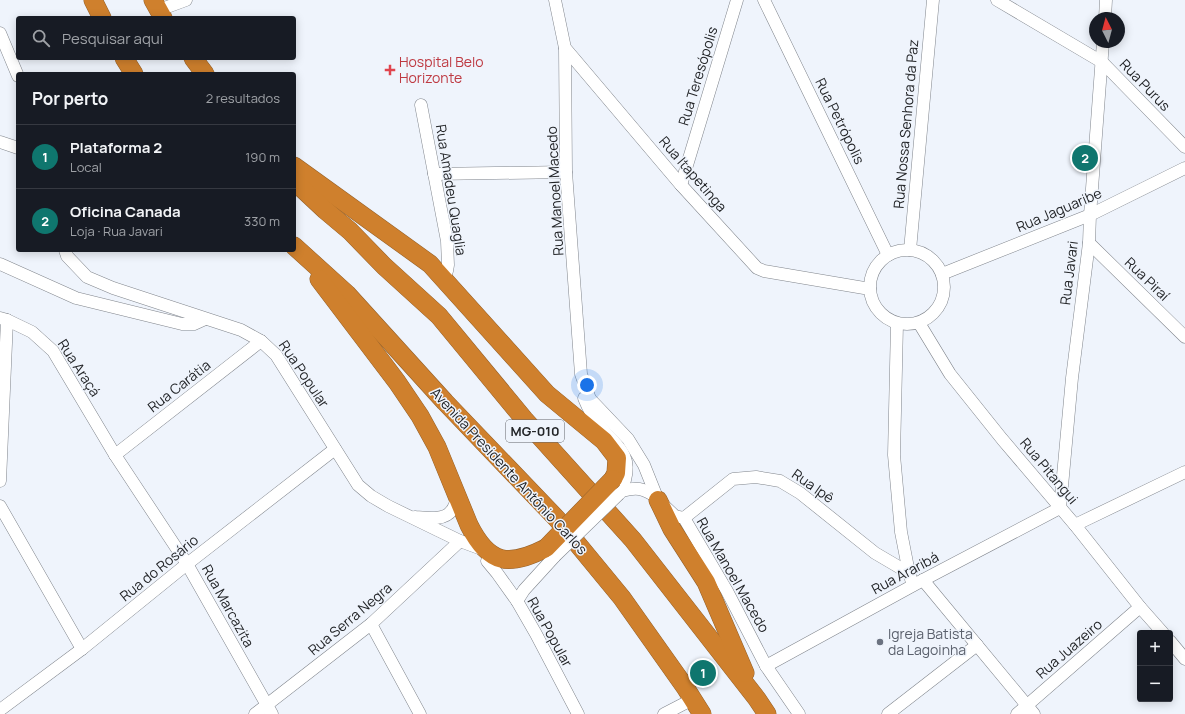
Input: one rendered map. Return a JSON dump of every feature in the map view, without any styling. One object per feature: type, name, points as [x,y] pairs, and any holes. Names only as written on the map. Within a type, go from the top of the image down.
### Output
[{"type":"highway","points":[[93,0],[101,16]]},
{"type":"highway","points":[[125,60],[133,72]]},
{"type":"highway","points":[[194,60],[203,72]]},
{"type":"highway","points":[[296,167],[430,264],[547,394],[604,441],[617,458],[616,473],[618,488],[551,552],[510,560],[483,554],[457,498],[437,447],[420,416],[397,382],[296,249]]},
{"type":"highway","name":"MG-010","points":[[296,183],[350,231],[384,266],[439,316],[524,419],[633,540],[757,699],[767,714]]},
{"type":"highway","name":"Avenida Presidente Antônio Carlos","points":[[296,248],[347,294],[445,402],[557,519],[622,598],[697,707]]},
{"type":"highway","points":[[657,498],[672,528],[706,582],[757,699]]},
{"type":"street","points":[[158,9],[186,0]]},
{"type":"street","name":"Rua Itapetinga","points":[[556,0],[565,48],[681,185],[757,268],[764,271],[870,289]]},
{"type":"street","name":"Rua Teresópolis","points":[[681,185],[737,0]]},
{"type":"street","name":"Rua Petrópolis","points":[[764,0],[888,255]]},
{"type":"street","name":"Rua Nossa Senhora da Paz","points":[[910,250],[933,0]]},
{"type":"street","name":"Rua Purus","points":[[997,0],[1102,62],[1185,148]]},
{"type":"street","points":[[1105,12],[1106,0]]},
{"type":"street","points":[[0,33],[16,72]]},
{"type":"street","name":"Rua Manoel Macedo","points":[[565,48],[566,172],[582,374],[590,399],[628,439],[644,465],[657,498],[675,516],[684,518],[727,591],[766,666],[799,714]]},
{"type":"street","name":"Rua Javari","points":[[1060,508],[1072,378],[1089,243],[1103,48]]},
{"type":"street","name":"Rua Amadeu Quaglia","points":[[421,105],[447,241],[448,265],[447,271],[443,278]]},
{"type":"street","points":[[0,142],[16,147]]},
{"type":"street","name":"Rua Jaguaribe","points":[[942,274],[1090,215],[1185,168]]},
{"type":"street","points":[[434,174],[566,172]]},
{"type":"street","name":"Rua Piraí","points":[[1089,243],[1185,337]]},
{"type":"street","points":[[910,250],[924,254],[935,262],[942,274],[944,289],[941,303],[932,316],[918,323],[908,325],[897,324],[886,319],[878,311],[872,301],[870,289],[871,276],[878,264],[888,255],[899,251],[910,250]]},
{"type":"street","name":"Rua Popular","points":[[65,252],[87,277],[113,288],[241,330],[261,341],[276,355],[358,485],[371,496],[388,506],[460,541],[483,554],[517,602],[536,634],[578,714]]},
{"type":"street","points":[[0,264],[76,298],[182,324],[194,324],[204,319]]},
{"type":"street","points":[[0,481],[4,319]]},
{"type":"street","name":"Rua Araçá","points":[[4,319],[32,332],[52,351],[115,454]]},
{"type":"street","name":"Rua Pitangui","points":[[918,323],[950,374],[1160,630]]},
{"type":"street","points":[[897,324],[894,455],[902,532],[909,573],[977,645],[1030,710]]},
{"type":"street","name":"Rua Manoel Macedo","points":[[579,332],[577,353],[578,379],[586,403],[600,427],[621,448],[625,459],[627,470],[618,488]]},
{"type":"street","name":"Rua Carátia","points":[[115,454],[261,341]]},
{"type":"street","name":"Rua do Rosário","points":[[0,710],[82,649],[187,564],[335,449]]},
{"type":"street","name":"Rua Marcazita","points":[[115,454],[187,564],[269,710]]},
{"type":"street","points":[[1075,525],[1185,472]]},
{"type":"street","name":"Rua Ipê","points":[[684,518],[733,479],[756,477],[780,481],[800,493],[875,552],[909,573]]},
{"type":"street","points":[[618,488],[632,488],[648,492],[657,498]]},
{"type":"street","name":"Rua Popular","points":[[412,517],[435,518],[444,516],[452,511],[457,498]]},
{"type":"street","points":[[0,506],[82,649]]},
{"type":"street","name":"Rua Araribá","points":[[766,666],[1060,508]]},
{"type":"street","name":"Rua Serra Negra","points":[[255,714],[269,710],[371,624],[460,541]]},
{"type":"street","points":[[517,602],[551,552]]},
{"type":"street","name":"Rua Juazeiro","points":[[1017,714],[1030,710],[1140,606]]},
{"type":"street","points":[[371,624],[420,714]]},
{"type":"street","points":[[888,714],[977,645]]},
{"type":"street","points":[[1173,645],[1185,659]]},
{"type":"street","points":[[664,714],[697,707]]},
{"type":"place","name":"Hospital Belo Horizonte","points":[[390,70]]},
{"type":"place","name":"Oficina Canada","points":[[1085,158]]},
{"type":"place","name":"Igreja Batista da Lagoinha","points":[[880,642]]},
{"type":"place","name":"Plataforma 2","points":[[703,673]]}]
